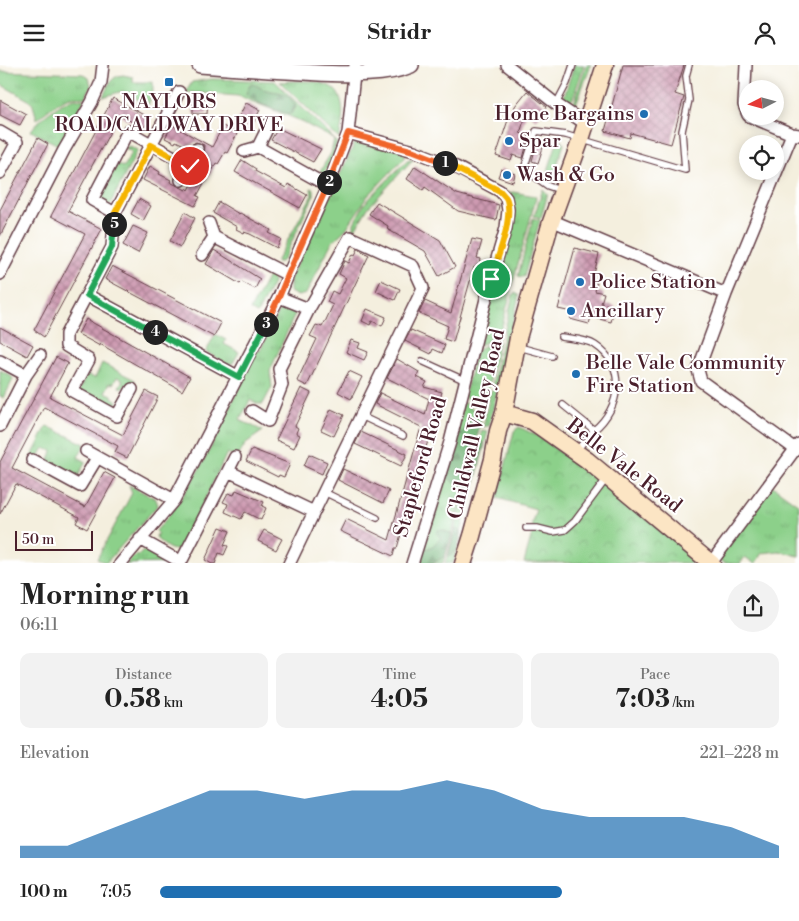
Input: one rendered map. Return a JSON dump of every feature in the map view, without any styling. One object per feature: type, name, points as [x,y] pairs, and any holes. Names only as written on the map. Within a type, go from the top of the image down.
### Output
[{"type":"main road","name":"Childwall Valley Road","points":[[463,563],[493,459],[517,347],[551,220],[584,132],[605,65]]},
{"type":"main road","name":"Belle Vale Road","points":[[504,413],[532,421],[576,452],[711,563]]},
{"type":"street","points":[[0,275],[64,150],[92,102],[101,82],[103,65]]},
{"type":"street","points":[[200,65],[277,71],[402,69],[411,65]]},
{"type":"street","points":[[507,65],[556,104],[584,132]]},
{"type":"street","points":[[745,80],[746,65]]},
{"type":"street","points":[[120,563],[174,500],[279,297],[328,186],[348,133],[355,69]]},
{"type":"street","points":[[132,389],[117,416],[72,391],[89,360],[66,346],[66,334],[112,247],[115,213],[179,92]]},
{"type":"street","points":[[258,147],[270,123]]},
{"type":"street","points":[[711,563],[797,446],[701,381],[698,370],[726,294],[796,134],[772,125]]},
{"type":"street","points":[[115,213],[92,200],[128,131],[190,166]]},
{"type":"street","points":[[0,133],[17,142],[0,173]]},
{"type":"street","name":"Stapleford Road","points":[[348,133],[414,151],[456,167],[500,191],[506,198],[508,210],[506,228],[491,279],[450,442],[412,563]]},
{"type":"street","points":[[244,151],[258,147],[328,186]]},
{"type":"street","points":[[181,180],[190,166],[197,149]]},
{"type":"street","points":[[551,220],[726,294]]},
{"type":"street","points":[[209,223],[214,237],[288,275]]},
{"type":"street","points":[[202,255],[214,237]]},
{"type":"street","points":[[252,411],[268,421],[282,385],[279,369],[309,309],[350,237],[413,266],[423,288],[289,563]]},
{"type":"street","points":[[87,295],[239,377]]},
{"type":"street","points":[[279,297],[309,309]]},
{"type":"street","points":[[0,426],[26,375],[40,355]]},
{"type":"street","points":[[0,361],[26,375]]},
{"type":"street","points":[[86,451],[174,500]]},
{"type":"street","points":[[140,539],[180,563],[235,457]]},
{"type":"street","points":[[32,460],[80,486],[97,458]]},
{"type":"street","points":[[228,471],[314,512]]},
{"type":"lane","points":[[556,104],[567,83],[573,65]]},
{"type":"lane","points":[[562,190],[548,186],[524,169],[536,131],[558,133],[584,132],[685,170],[682,131],[689,100],[686,76],[689,65]]},
{"type":"lane","points":[[561,337],[589,342],[596,346],[604,353],[615,369],[617,384],[614,403],[604,422],[594,430],[576,452]]},
{"type":"lane","points":[[517,347],[552,356]]},
{"type":"lane","name":"Stapleford Road","points":[[422,361],[466,381]]},
{"type":"lane","points":[[563,405],[594,430]]},
{"type":"lane","points":[[361,416],[403,436]]},
{"type":"lane","points":[[526,528],[553,531],[565,530],[575,521],[608,477]]},
{"type":"lane","points":[[324,492],[378,518]]},
{"type":"green space","points":[[574,65],[584,65],[573,98],[569,104],[563,100]]},
{"type":"green space","points":[[586,65],[591,65],[575,107],[573,106]]},
{"type":"green space","points":[[0,71],[83,74],[89,78],[91,86],[85,98],[78,96],[66,99],[37,119],[32,102],[0,84]]},
{"type":"green space","points":[[123,75],[133,77],[133,82],[153,82],[153,93],[148,105],[123,91],[103,97],[112,80]]},
{"type":"green space","points":[[212,79],[275,81],[334,139],[296,119],[238,96],[186,92],[192,82]]},
{"type":"green space","points":[[312,81],[333,88],[339,96],[342,106],[339,139],[280,82]]},
{"type":"green space","points":[[250,84],[285,94],[293,101],[296,107],[291,114],[260,103],[249,97],[246,93]]},
{"type":"green space","points":[[76,98],[84,100],[60,146],[31,131],[51,111],[65,102]]},
{"type":"green space","points":[[334,139],[337,142],[333,156],[326,170],[320,175],[319,173],[331,153]]},
{"type":"green space","points":[[558,139],[564,144],[553,178],[549,180],[546,177]]},
{"type":"green space","points":[[361,141],[406,150],[404,158],[367,197],[346,229],[332,242],[306,294],[298,296],[290,292],[290,279],[354,144]]},
{"type":"green space","points":[[130,146],[138,150],[105,214],[96,207],[117,164],[123,167],[132,152],[125,148]]},
{"type":"green space","points":[[414,158],[368,208],[354,231],[354,223],[364,204],[407,160]]},
{"type":"green space","points":[[311,188],[314,190],[314,195],[283,260],[276,262],[312,195]]},
{"type":"green space","points":[[543,189],[547,197],[541,218],[534,216]]},
{"type":"green space","points":[[513,192],[535,196],[536,198],[512,286],[500,278],[515,217],[514,203],[508,193]]},
{"type":"green space","points":[[533,218],[540,220],[524,277],[518,276]]},
{"type":"green space","points":[[269,274],[273,278],[273,283],[257,314],[250,310]]},
{"type":"green space","points":[[495,286],[511,291],[499,338],[478,345]]},
{"type":"green space","points":[[516,293],[519,296],[498,386],[492,385],[513,294]]},
{"type":"green space","points":[[285,306],[293,310],[295,314],[270,371],[272,387],[263,404],[250,400],[240,420],[263,431],[246,443],[238,457],[227,453],[181,549],[174,550],[168,548],[158,540],[156,536],[158,533],[156,531],[172,511],[200,467],[224,421],[256,350],[260,351],[280,308]]},
{"type":"green space","points":[[215,334],[226,340],[224,344],[239,352],[233,363],[228,364],[206,352]]},
{"type":"green space","points":[[499,341],[483,412],[464,397],[476,352],[483,346]]},
{"type":"green space","points":[[102,363],[135,380],[132,386],[127,384],[123,388],[119,387],[123,380],[117,377],[113,384],[110,383],[105,392],[112,395],[117,401],[114,408],[110,408],[80,392],[79,388],[87,375],[95,378]]},
{"type":"green space","points":[[0,370],[10,375],[13,379],[4,398],[0,396]]},
{"type":"green space","points":[[491,390],[497,391],[489,426],[483,427]]},
{"type":"green space","points":[[463,402],[478,413],[479,417],[459,509],[443,563],[419,563],[450,456]]},
{"type":"green space","points":[[479,416],[481,422],[465,488],[452,481],[445,474],[454,440],[462,433],[473,417]]},
{"type":"green space","points":[[47,426],[85,444],[78,457],[85,461],[85,463],[76,480],[48,463],[52,451],[44,448],[38,458],[31,458]]},
{"type":"green space","points":[[519,427],[538,436],[585,470],[704,563],[524,563],[532,534],[532,522],[536,509],[497,498],[514,431]]},
{"type":"green space","points":[[482,430],[488,431],[453,563],[445,563]]},
{"type":"green space","points":[[479,441],[485,444],[474,486],[467,489]]},
{"type":"green space","points":[[770,484],[799,505],[799,556],[779,551],[762,553],[756,563],[745,557],[741,563],[724,563],[716,558]]},
{"type":"green space","points":[[129,485],[156,499],[158,505],[106,563],[97,559],[132,493]]},
{"type":"green space","points":[[456,529],[462,532],[457,552],[453,552],[448,557]]},
{"type":"green space","points":[[438,530],[452,534],[445,556],[433,563],[419,563],[423,549],[430,548],[441,538],[436,532]]},
{"type":"green space","points":[[144,551],[168,563],[127,563],[135,555],[137,556]]},
{"type":"building","name":"Home Bargains","points":[[623,65],[684,65],[675,94],[684,97],[671,144],[631,133],[630,138],[605,131]]},
{"type":"building","points":[[527,91],[547,107],[536,120],[527,112],[520,133],[529,136],[523,158],[513,155],[511,161],[496,156],[509,117],[512,118],[515,106]]},
{"type":"building","points":[[193,97],[208,98],[207,114],[193,114]]},
{"type":"building","points":[[113,98],[149,118],[144,128],[119,115],[68,211],[102,229],[44,337],[34,330],[85,234],[51,216]]},
{"type":"building","points":[[0,100],[26,114],[20,125],[0,115]]},
{"type":"building","points":[[246,103],[260,110],[250,129],[236,122]]},
{"type":"building","points":[[172,125],[212,147],[223,126],[237,134],[227,153],[225,152],[209,174],[197,196],[200,197],[195,206],[143,180],[150,166],[160,172],[159,174],[171,180],[170,182],[189,190],[205,158],[203,154],[204,145],[196,142],[188,147],[165,138]]},
{"type":"building","points":[[278,128],[321,149],[313,162],[271,140]]},
{"type":"building","points":[[38,138],[48,144],[0,236],[0,210]]},
{"type":"building","points":[[538,139],[545,141],[538,163],[532,161]]},
{"type":"building","points":[[242,160],[256,169],[255,171],[286,188],[288,184],[307,195],[300,208],[235,172]]},
{"type":"building","points":[[415,166],[457,194],[499,205],[496,220],[458,211],[425,187],[423,190],[407,179]]},
{"type":"building","name":"Wash & Go","points":[[501,169],[515,174],[513,182],[498,177]]},
{"type":"building","points":[[139,199],[151,206],[143,221],[131,214]]},
{"type":"building","points":[[219,202],[271,230],[269,233],[281,239],[277,248],[236,229],[237,227],[213,213]]},
{"type":"building","points":[[377,202],[440,240],[455,267],[439,276],[425,251],[387,229],[388,226],[369,214]]},
{"type":"building","points":[[185,212],[195,218],[180,247],[170,241]]},
{"type":"building","points":[[133,226],[148,233],[138,253],[123,245]]},
{"type":"building","points":[[472,239],[482,241],[477,258],[481,259],[479,269],[474,267],[453,342],[444,339],[448,326],[419,313],[425,301],[451,313]]},
{"type":"building","name":"Police Station","points":[[575,248],[599,254],[592,282],[597,283],[595,291],[604,293],[601,303],[615,306],[611,322],[591,317],[589,324],[570,319],[572,312],[558,309]]},
{"type":"building","points":[[358,249],[369,255],[307,386],[297,381],[317,339],[310,336],[316,325],[322,327],[326,320],[333,305],[327,302],[332,291],[338,294],[346,278],[339,274],[345,261],[349,263],[353,254],[355,255]]},
{"type":"building","points":[[214,250],[260,279],[255,289],[242,282],[240,284],[206,264]]},
{"type":"building","points":[[112,266],[221,323],[214,337],[105,279]]},
{"type":"building","points":[[381,280],[400,289],[395,300],[376,291]]},
{"type":"building","points":[[367,309],[386,317],[382,326],[372,321],[370,325],[362,321]]},
{"type":"building","points":[[86,319],[190,377],[182,391],[100,344],[100,346],[78,334]]},
{"type":"building","points":[[0,327],[33,345],[27,356],[0,341]]},
{"type":"building","points":[[411,330],[445,345],[442,353],[433,349],[431,354],[405,341]]},
{"type":"building","points":[[351,340],[360,343],[358,348],[368,352],[364,360],[346,352]]},
{"type":"building","points":[[56,357],[68,363],[50,397],[123,435],[146,391],[158,397],[127,458],[115,452],[118,446],[44,407],[12,468],[85,507],[104,472],[115,478],[87,529],[76,523],[79,517],[16,484],[0,514],[0,462]]},
{"type":"building","points":[[397,359],[419,372],[417,377],[427,382],[424,387],[442,392],[397,548],[395,548],[393,556],[340,531],[346,519],[389,540],[421,427],[375,404],[380,393],[425,415],[429,399],[387,378]]},
{"type":"building","points":[[349,371],[362,377],[351,399],[338,392]]},
{"type":"building","points":[[301,388],[311,393],[295,426],[298,428],[296,433],[300,435],[294,448],[276,440]]},
{"type":"building","points":[[331,409],[344,415],[334,436],[321,430]]},
{"type":"building","points":[[361,432],[407,454],[401,466],[355,444]]},
{"type":"building","points":[[252,449],[290,464],[284,477],[279,475],[278,477],[246,461]]},
{"type":"building","points":[[309,454],[327,462],[322,474],[304,466]]},
{"type":"building","points":[[343,469],[389,491],[383,503],[338,480]]},
{"type":"building","points":[[236,490],[264,502],[262,506],[266,508],[261,520],[245,512],[241,519],[225,512],[228,504],[223,502],[228,493],[234,495]]},
{"type":"building","points":[[220,527],[230,531],[224,545],[228,546],[224,555],[219,553],[215,563],[205,560]]},
{"type":"building","points":[[264,530],[282,539],[276,550],[258,541]]},
{"type":"place","name":"NAYLORS ROAD/CALDWAY DRIVE","points":[[169,82]]},
{"type":"place","name":"Home Bargains","points":[[644,114]]},
{"type":"place","name":"Spar","points":[[509,141]]},
{"type":"place","name":"Wash & Go","points":[[507,175]]},
{"type":"place","name":"Police Station","points":[[580,282]]},
{"type":"place","name":"Ancillary","points":[[571,311]]},
{"type":"place","name":"Belle Vale Community Fire Station","points":[[576,374]]},
{"type":"route","points":[[190,166],[151,145],[115,213],[112,247],[87,295],[239,377],[279,297],[328,186],[348,133],[414,151],[456,167],[500,191],[506,198],[508,210],[506,228],[491,279]]}]
